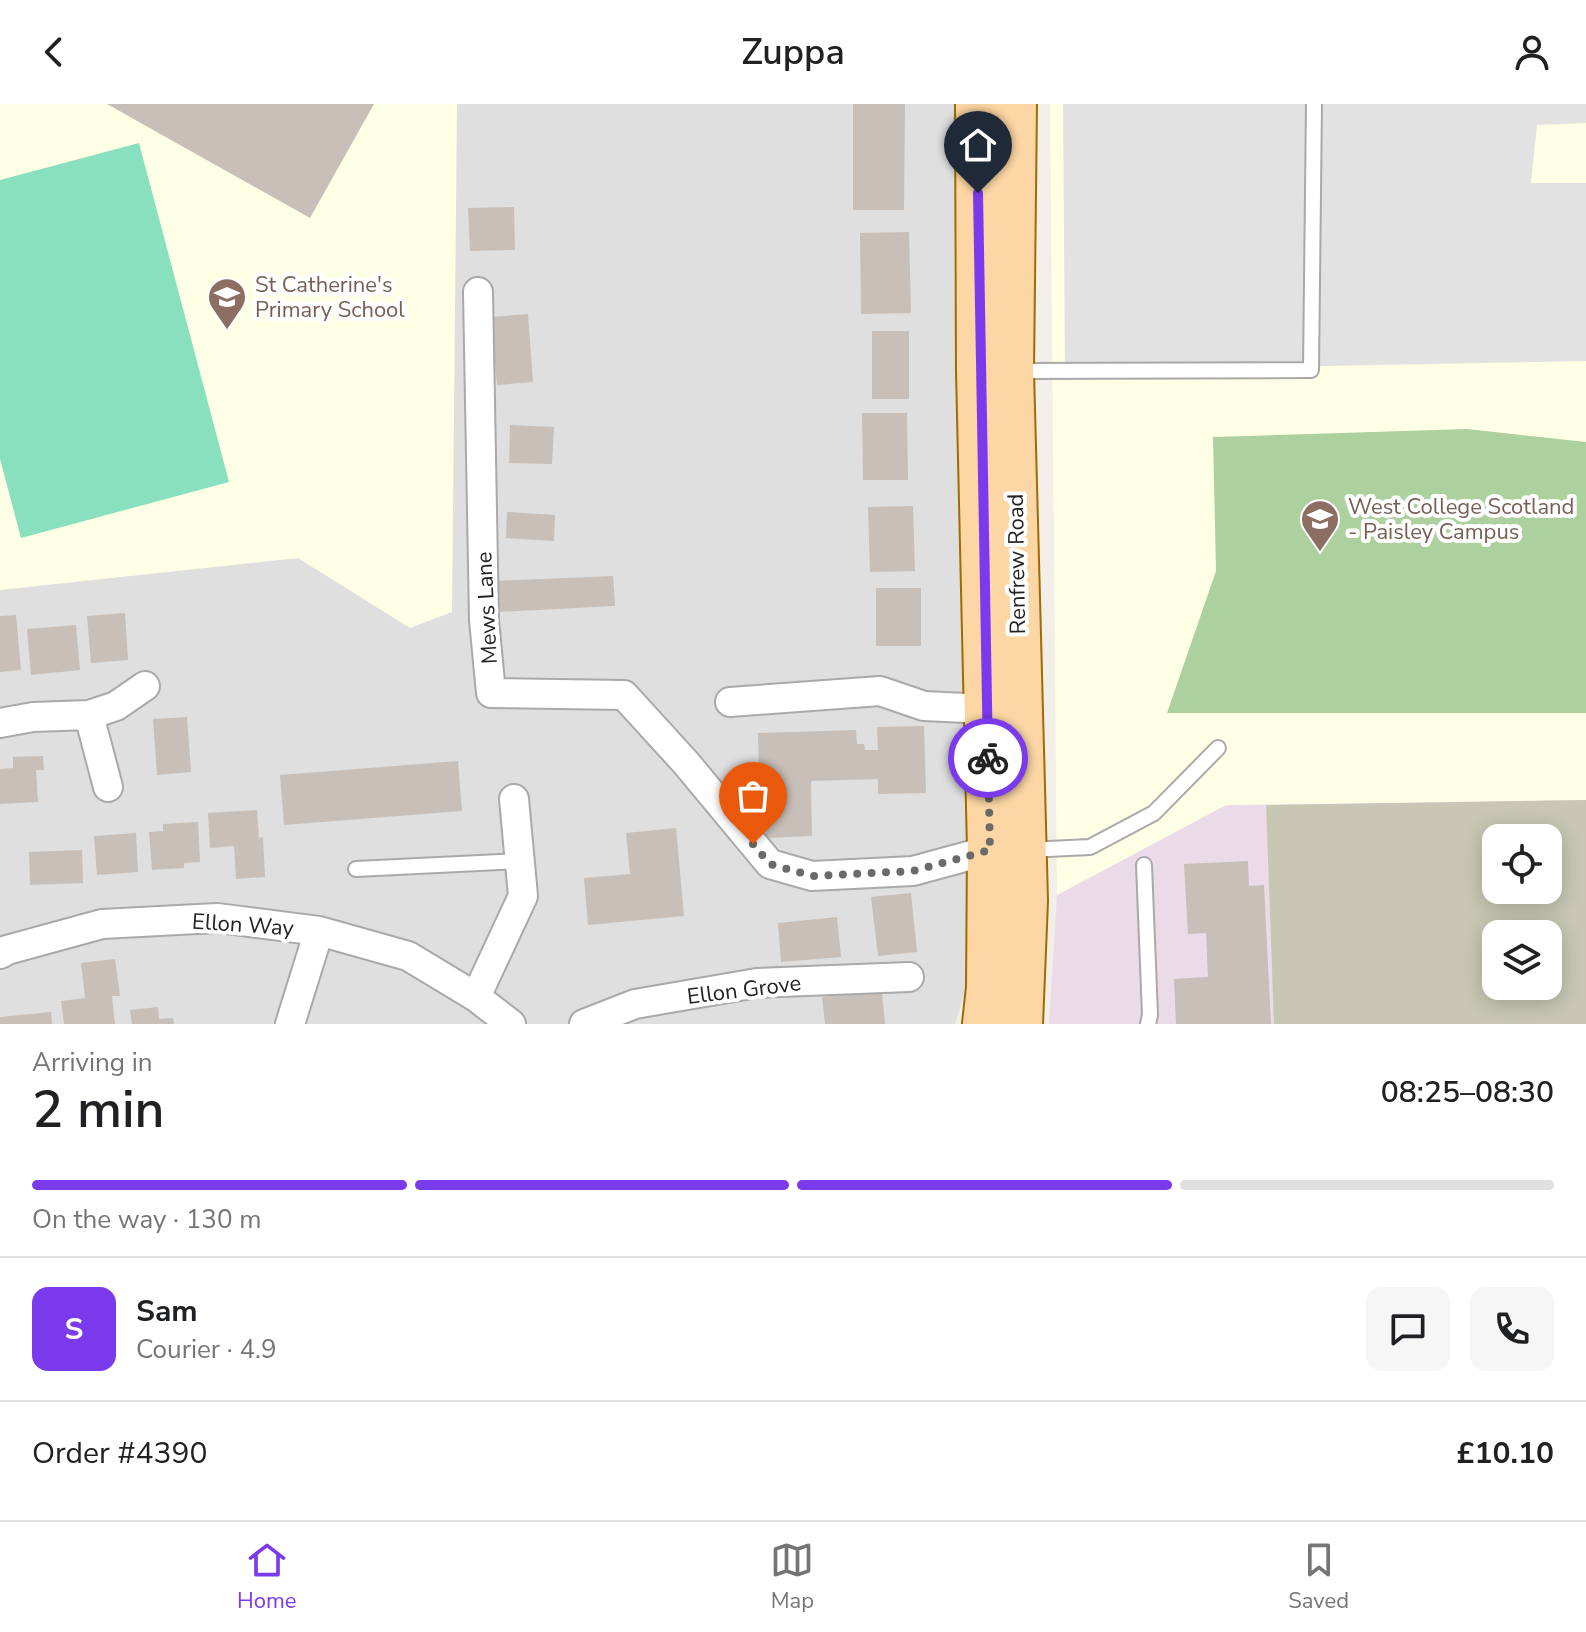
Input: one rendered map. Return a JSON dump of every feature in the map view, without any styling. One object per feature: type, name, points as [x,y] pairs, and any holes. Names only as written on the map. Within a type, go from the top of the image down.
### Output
[{"type":"main road","name":"Renfrew Road","points":[[978,104],[995,371],[1006,850],[985,1024]]},
{"type":"main road","name":"Renfrew Road","points":[[1014,104],[995,371],[986,709],[1024,969],[1020,1024]]},
{"type":"street","name":"Mews Lane","points":[[478,292],[484,620],[491,693],[624,695],[686,763],[770,864],[812,876],[913,871],[1006,850]]},
{"type":"street","points":[[0,723],[33,717],[89,715],[116,706],[145,686]]},
{"type":"street","points":[[730,702],[880,691],[924,706],[986,709]]},
{"type":"street","points":[[89,715],[108,787]]},
{"type":"street","points":[[476,997],[523,896],[514,799]]},
{"type":"street","name":"Ellon Way","points":[[0,954],[102,924],[217,918],[319,931],[408,956],[476,997],[511,1024]]},
{"type":"street","points":[[290,1024],[319,931]]},
{"type":"street","name":"Ellon Grove","points":[[584,1024],[635,1004],[757,983],[909,977]]},
{"type":"lane","points":[[995,371],[1311,370],[1314,104]]},
{"type":"lane","points":[[1006,850],[1090,847],[1154,813],[1218,748]]},
{"type":"lane","points":[[356,869],[520,861]]},
{"type":"lane","points":[[1144,865],[1148,1024]]},
{"type":"shaded area","points":[[0,104],[957,104],[954,273],[968,752],[970,976],[955,1024],[0,1024]]},
{"type":"shaded area","name":"St Catherine's Primary School","points":[[0,104],[457,104],[452,612],[410,628],[298,558],[0,590]]},
{"type":"shaded area","name":"West College Scotland - Paisley Campus","points":[[1050,104],[1586,104],[1586,800],[1226,805],[1057,895]]},
{"type":"shaded area","points":[[1063,104],[1586,104],[1586,123],[1537,125],[1531,183],[1586,183],[1586,361],[1065,371]]},
{"type":"shaded area","points":[[1586,800],[1586,1024],[1049,1024],[1057,895],[1226,805]]},
{"type":"shaded area","points":[[1586,800],[1586,1024],[1274,1024],[1266,805]]},
{"type":"green space","points":[[139,143],[229,482],[21,538],[0,459],[0,180]]},
{"type":"green space","points":[[1467,429],[1586,442],[1586,713],[1167,713],[1216,571],[1213,437]]},
{"type":"building","points":[[107,104],[374,104],[310,218]]},
{"type":"building","points":[[853,104],[905,104],[904,210],[853,210]]},
{"type":"building","points":[[514,207],[515,250],[470,251],[468,208]]},
{"type":"building","points":[[909,232],[911,313],[861,314],[860,233]]},
{"type":"building","points":[[528,314],[533,382],[497,385],[491,317]]},
{"type":"building","points":[[872,331],[909,331],[909,399],[872,399]]},
{"type":"building","points":[[862,413],[907,413],[908,480],[863,480]]},
{"type":"building","points":[[510,425],[554,427],[552,464],[509,463]]},
{"type":"building","points":[[913,506],[915,571],[870,572],[868,507]]},
{"type":"building","points":[[507,512],[555,515],[554,541],[506,538]]},
{"type":"building","points":[[613,576],[615,606],[496,612],[495,581]]},
{"type":"building","points":[[876,588],[921,588],[921,646],[876,646]]},
{"type":"building","points":[[125,613],[128,660],[91,663],[87,616]]},
{"type":"building","points":[[16,615],[21,670],[0,672],[0,616]]},
{"type":"building","points":[[76,625],[80,670],[31,675],[27,629]]},
{"type":"building","points":[[187,717],[191,772],[157,775],[153,719]]},
{"type":"building","points":[[924,726],[926,793],[878,794],[878,779],[811,781],[812,836],[766,838],[764,778],[759,778],[758,733],[856,730],[857,744],[864,744],[865,750],[878,750],[877,727]]},
{"type":"building","points":[[43,756],[44,770],[36,770],[38,802],[0,804],[0,769],[13,768],[13,757]]},
{"type":"building","points":[[458,761],[462,811],[284,825],[280,775]]},
{"type":"building","points":[[257,810],[259,838],[263,837],[265,877],[236,879],[234,846],[210,848],[208,813]]},
{"type":"building","points":[[198,822],[200,862],[184,863],[184,868],[152,870],[149,832],[163,831],[163,824]]},
{"type":"building","points":[[676,828],[684,916],[588,925],[584,878],[630,874],[626,833]]},
{"type":"building","points":[[136,833],[138,872],[97,875],[94,836]]},
{"type":"building","points":[[82,850],[83,883],[30,885],[29,852]]},
{"type":"building","points":[[1248,861],[1249,886],[1264,885],[1271,1024],[1176,1024],[1174,979],[1208,977],[1206,933],[1188,934],[1184,864]]},
{"type":"building","points":[[911,893],[917,952],[878,956],[871,897]]},
{"type":"building","points":[[837,917],[841,957],[781,962],[778,923]]},
{"type":"building","points":[[115,959],[120,996],[112,996],[115,1024],[64,1024],[61,1001],[85,998],[81,963]]},
{"type":"building","points":[[882,992],[885,1024],[825,1024],[822,997]]},
{"type":"building","points":[[158,1007],[159,1019],[173,1018],[174,1024],[132,1024],[130,1010]]},
{"type":"building","points":[[51,1012],[52,1024],[0,1024],[0,1017]]},
{"type":"way so far","points":[[753,844],[770,864],[812,876],[913,871],[990,850],[988,758]]},
{"type":"place","name":"St Catherine's Primary School","points":[[227,331]]},
{"type":"place","name":"West College Scotland - Paisley Campus","points":[[1320,553]]},
{"type":"route","points":[[978,193],[988,758]]}]
